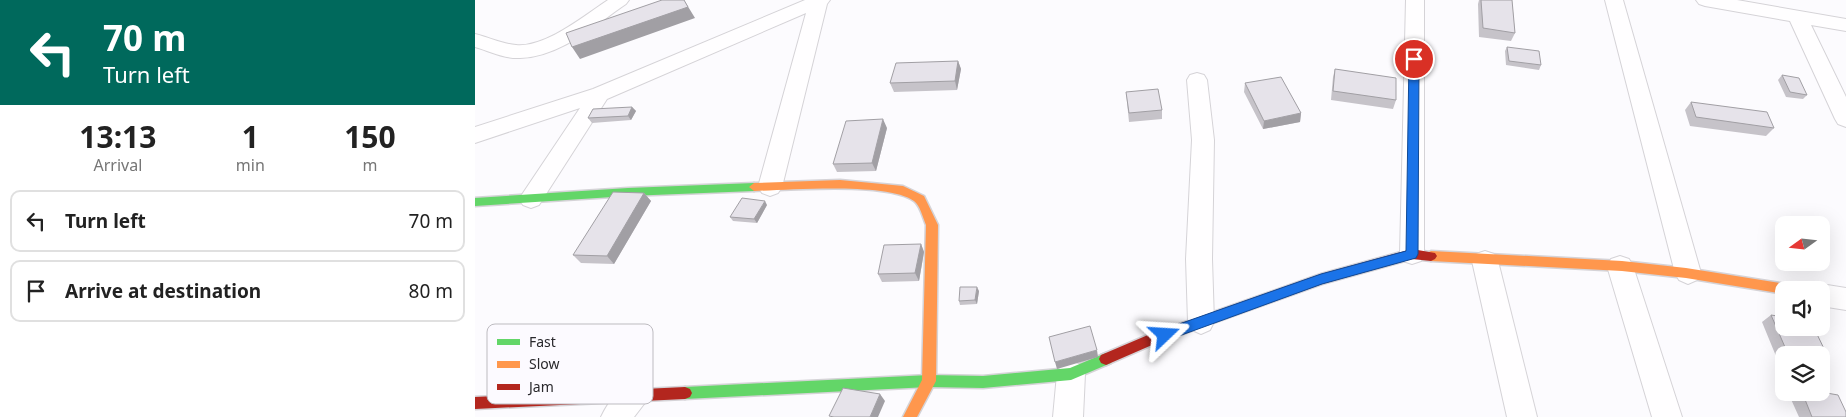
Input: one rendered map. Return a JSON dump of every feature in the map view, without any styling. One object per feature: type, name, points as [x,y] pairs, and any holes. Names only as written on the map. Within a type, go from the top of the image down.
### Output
[{"type":"street","points":[[475,40],[519,52],[534,50],[556,41],[620,0]]},
{"type":"street","points":[[1412,254],[1415,0]]},
{"type":"street","points":[[1614,0],[1688,273]]},
{"type":"street","points":[[1705,0],[1846,25]]},
{"type":"street","points":[[475,135],[600,94],[819,1]]},
{"type":"street","points":[[770,187],[819,1]]},
{"type":"street","points":[[1797,16],[1846,119]]},
{"type":"street","points":[[1197,80],[1203,140],[1199,259],[1201,322]]},
{"type":"street","points":[[531,199],[600,94]]},
{"type":"street","points":[[475,202],[628,192],[840,184],[899,189],[920,199],[932,224],[929,381],[910,417]]},
{"type":"street","points":[[653,394],[929,381],[983,382],[1071,374],[1148,342],[1321,279],[1412,254],[1485,261],[1619,266],[1688,273],[1775,287]]},
{"type":"street","points":[[1485,261],[1522,417]]},
{"type":"street","points":[[1619,266],[1667,417]]},
{"type":"street","points":[[1830,296],[1846,299]]},
{"type":"street","points":[[1068,417],[1071,374]]},
{"type":"street","points":[[616,417],[627,404]]},
{"type":"building","points":[[662,0],[684,0],[688,7],[572,47],[566,33]]},
{"type":"building","points":[[1481,0],[1512,0],[1515,33],[1483,28]]},
{"type":"building","points":[[1507,47],[1539,51],[1541,65],[1509,61]]},
{"type":"building","points":[[958,61],[955,81],[890,83],[896,63]]},
{"type":"building","points":[[1335,69],[1396,78],[1396,100],[1333,91]]},
{"type":"building","points":[[1782,75],[1799,78],[1807,95],[1790,92]]},
{"type":"building","points":[[1281,77],[1301,113],[1264,121],[1245,83]]},
{"type":"building","points":[[1158,89],[1162,110],[1129,113],[1126,92]]},
{"type":"building","points":[[1691,102],[1767,112],[1774,128],[1696,117]]},
{"type":"building","points":[[632,107],[628,116],[588,118],[593,109]]},
{"type":"building","points":[[883,119],[872,163],[833,164],[846,121]]},
{"type":"building","points":[[613,192],[644,193],[607,256],[573,255]]},
{"type":"building","points":[[742,198],[765,201],[754,219],[730,217]]},
{"type":"building","points":[[921,244],[915,273],[878,274],[884,245]]},
{"type":"building","points":[[960,287],[977,287],[975,300],[959,301]]},
{"type":"building","points":[[1771,315],[1775,316],[1775,324]]},
{"type":"building","points":[[1090,326],[1097,350],[1055,362],[1049,337]]},
{"type":"building","points":[[1780,336],[1818,336],[1823,346],[1785,346]]},
{"type":"building","points":[[843,388],[880,394],[870,417],[829,416]]},
{"type":"building","points":[[1830,394],[1838,395],[1846,412],[1846,417],[1812,417],[1806,401],[1830,401]]},
{"type":"traffic: fast","points":[[475,202],[628,192],[754,187]]},
{"type":"traffic: fast","points":[[685,393],[929,381],[983,382],[1071,374],[1106,359]]},
{"type":"traffic: slow","points":[[754,187],[840,184],[899,189],[920,199],[932,225],[929,381],[910,417]]},
{"type":"traffic: slow","points":[[1431,256],[1622,266],[1686,273],[1775,287]]},
{"type":"traffic: jam","points":[[1106,359],[1148,341],[1321,279],[1412,254],[1431,256]]},
{"type":"traffic: jam","points":[[653,395],[685,393]]},
{"type":"traffic: jam","points":[[475,403],[487,402]]},
{"type":"route","points":[[1165,335],[1321,279],[1412,254],[1414,59]]}]
